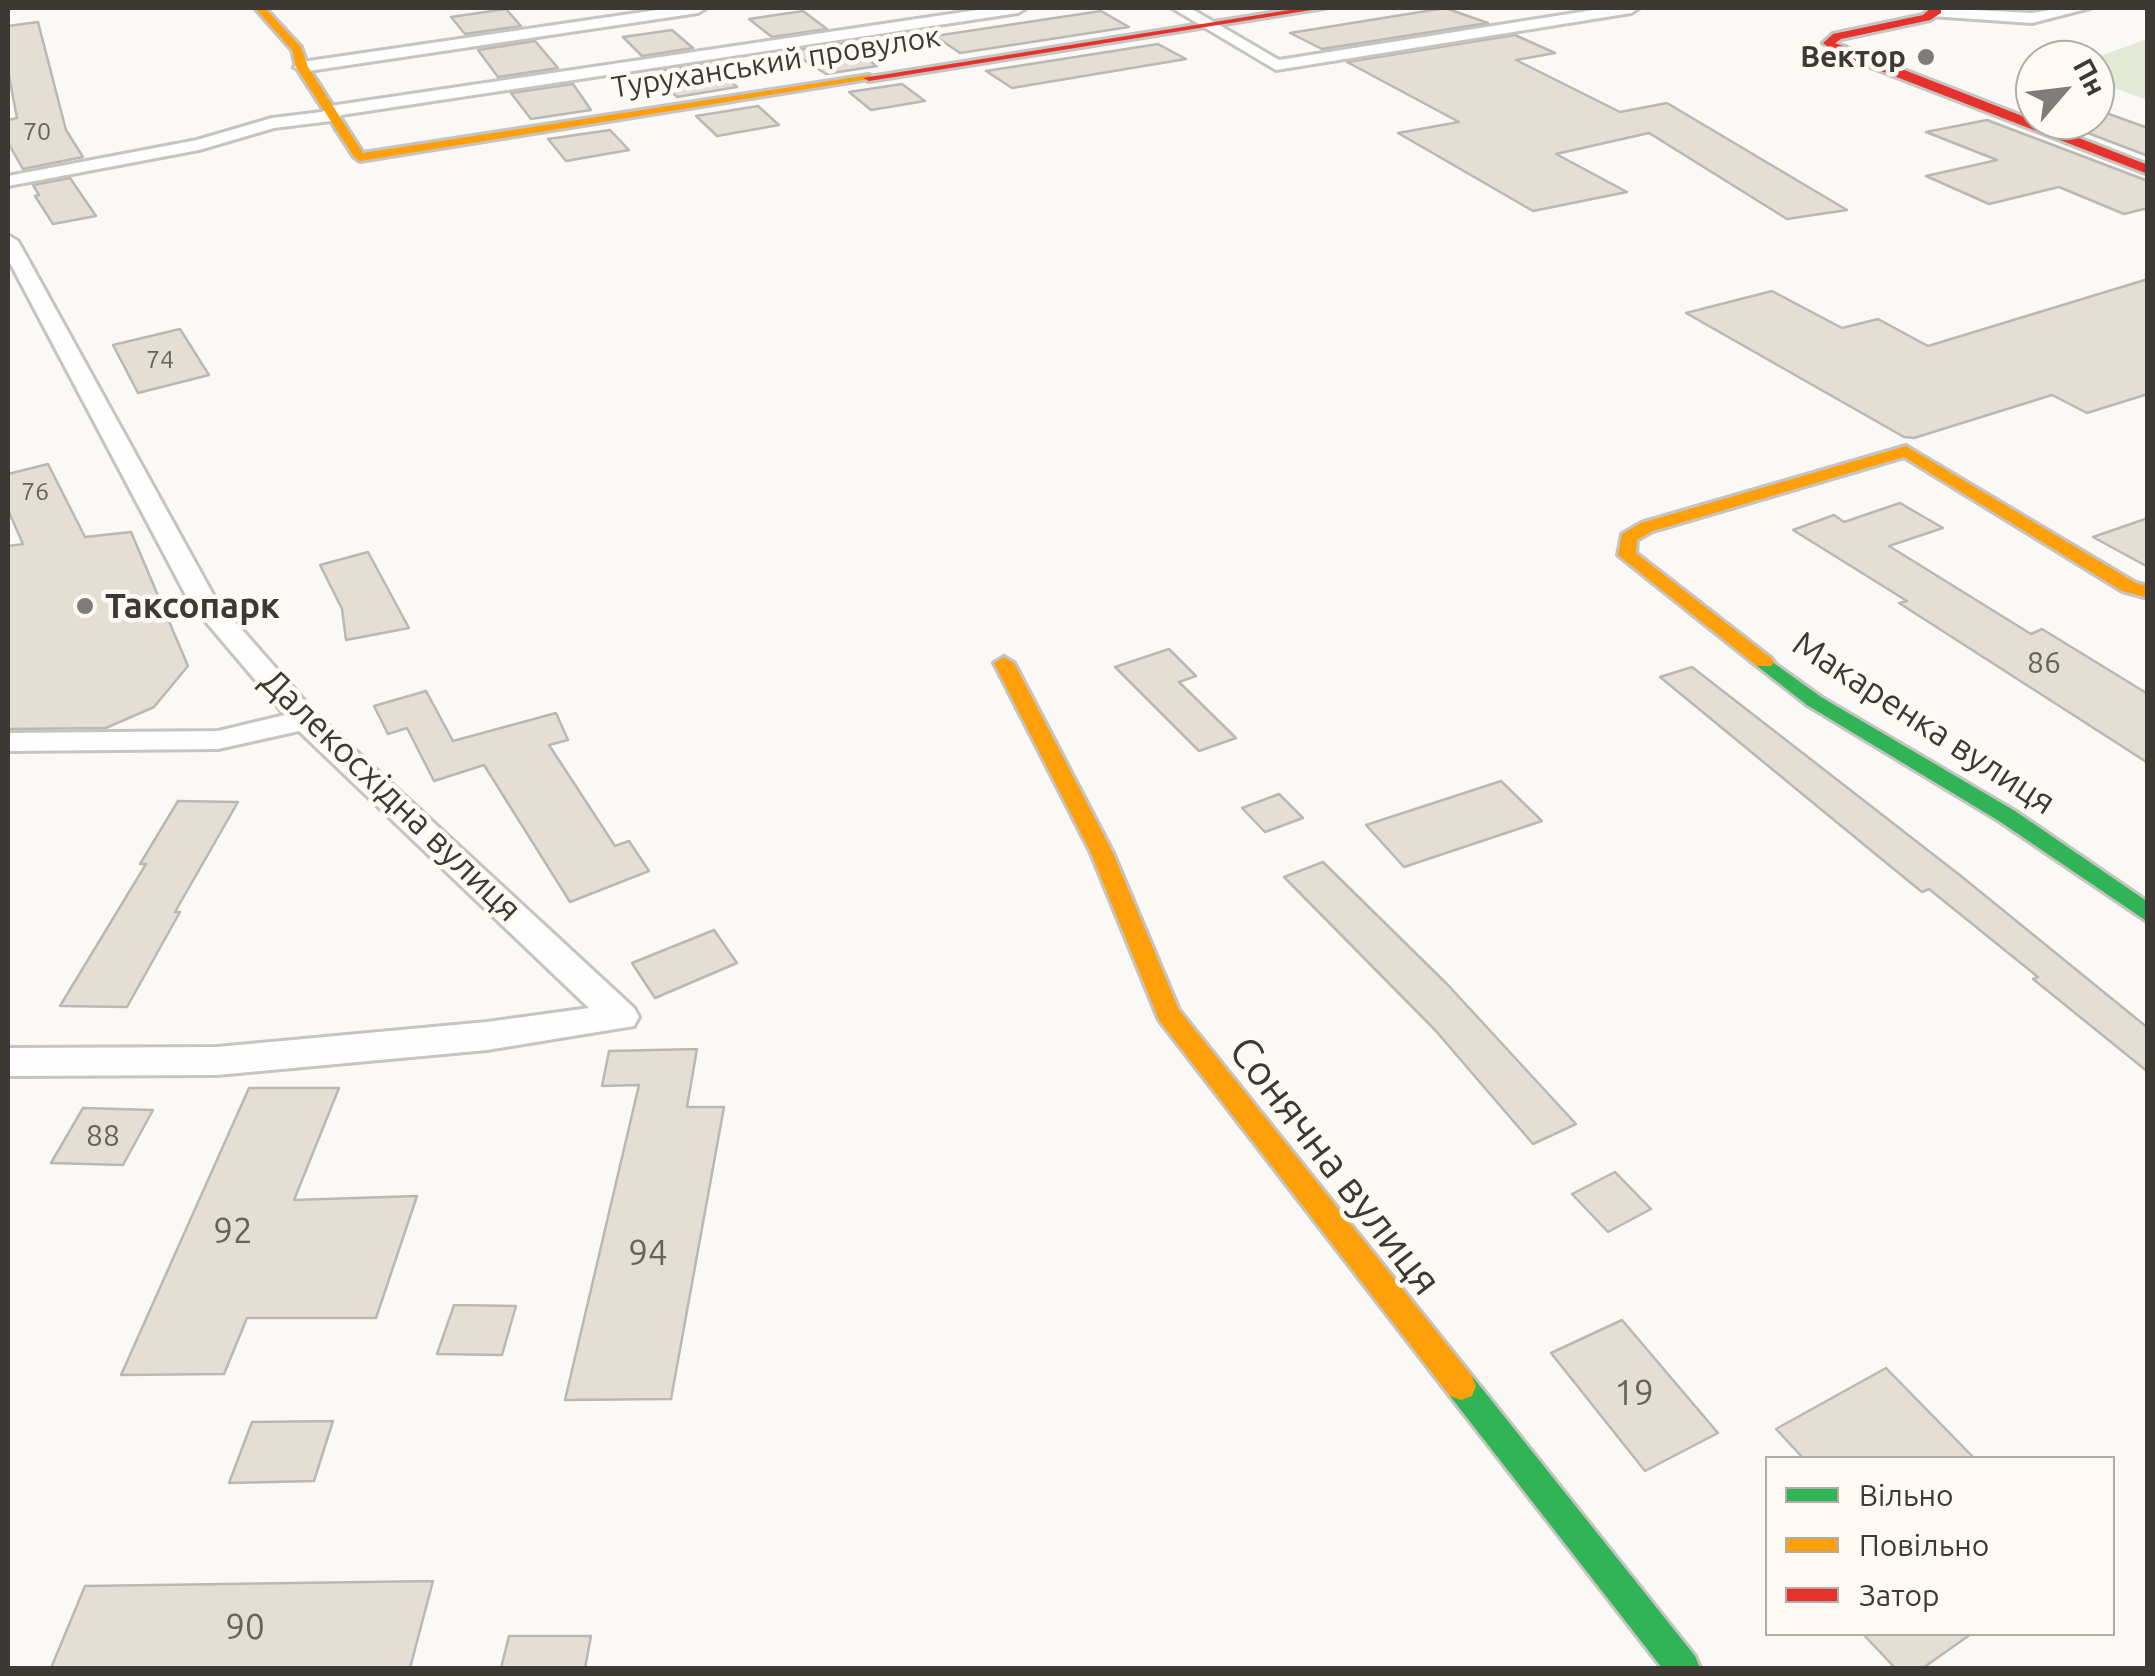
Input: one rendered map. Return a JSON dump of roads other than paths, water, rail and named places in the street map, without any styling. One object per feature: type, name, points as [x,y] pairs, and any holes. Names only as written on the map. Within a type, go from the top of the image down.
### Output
[{"type":"street","points":[[260,8],[297,49],[302,67],[332,113]]},
{"type":"street","points":[[302,67],[698,8]]},
{"type":"street","points":[[8,182],[218,141],[272,124],[332,113],[1018,8]]},
{"type":"street","points":[[1180,8],[1276,65],[1631,8]]},
{"type":"street","name":"Туруханський провулок","points":[[332,113],[360,157],[1319,8]]},
{"type":"street","points":[[2082,8],[2032,18],[1936,10],[1837,36],[1828,43],[1840,52],[2148,170]]},
{"type":"street","name":"Далекосхідна вулиця","points":[[8,241],[204,603],[304,720],[621,1018],[487,1036],[217,1061],[8,1062]]},
{"type":"street","name":"Макаренка вулиця","points":[[2148,592],[2129,587],[1906,451],[1646,527],[1628,538],[1627,555],[1814,701],[2007,816],[2148,914]]},
{"type":"street","name":"Сонячна вулиця","points":[[1004,663],[1102,853],[1168,1014],[1684,1668]]},
{"type":"street","points":[[8,742],[218,740],[304,720]]},
{"type":"place","name":"Вектор","points":[[1926,57]]},
{"type":"place","name":"Таксопарк","points":[[85,606]]}]
